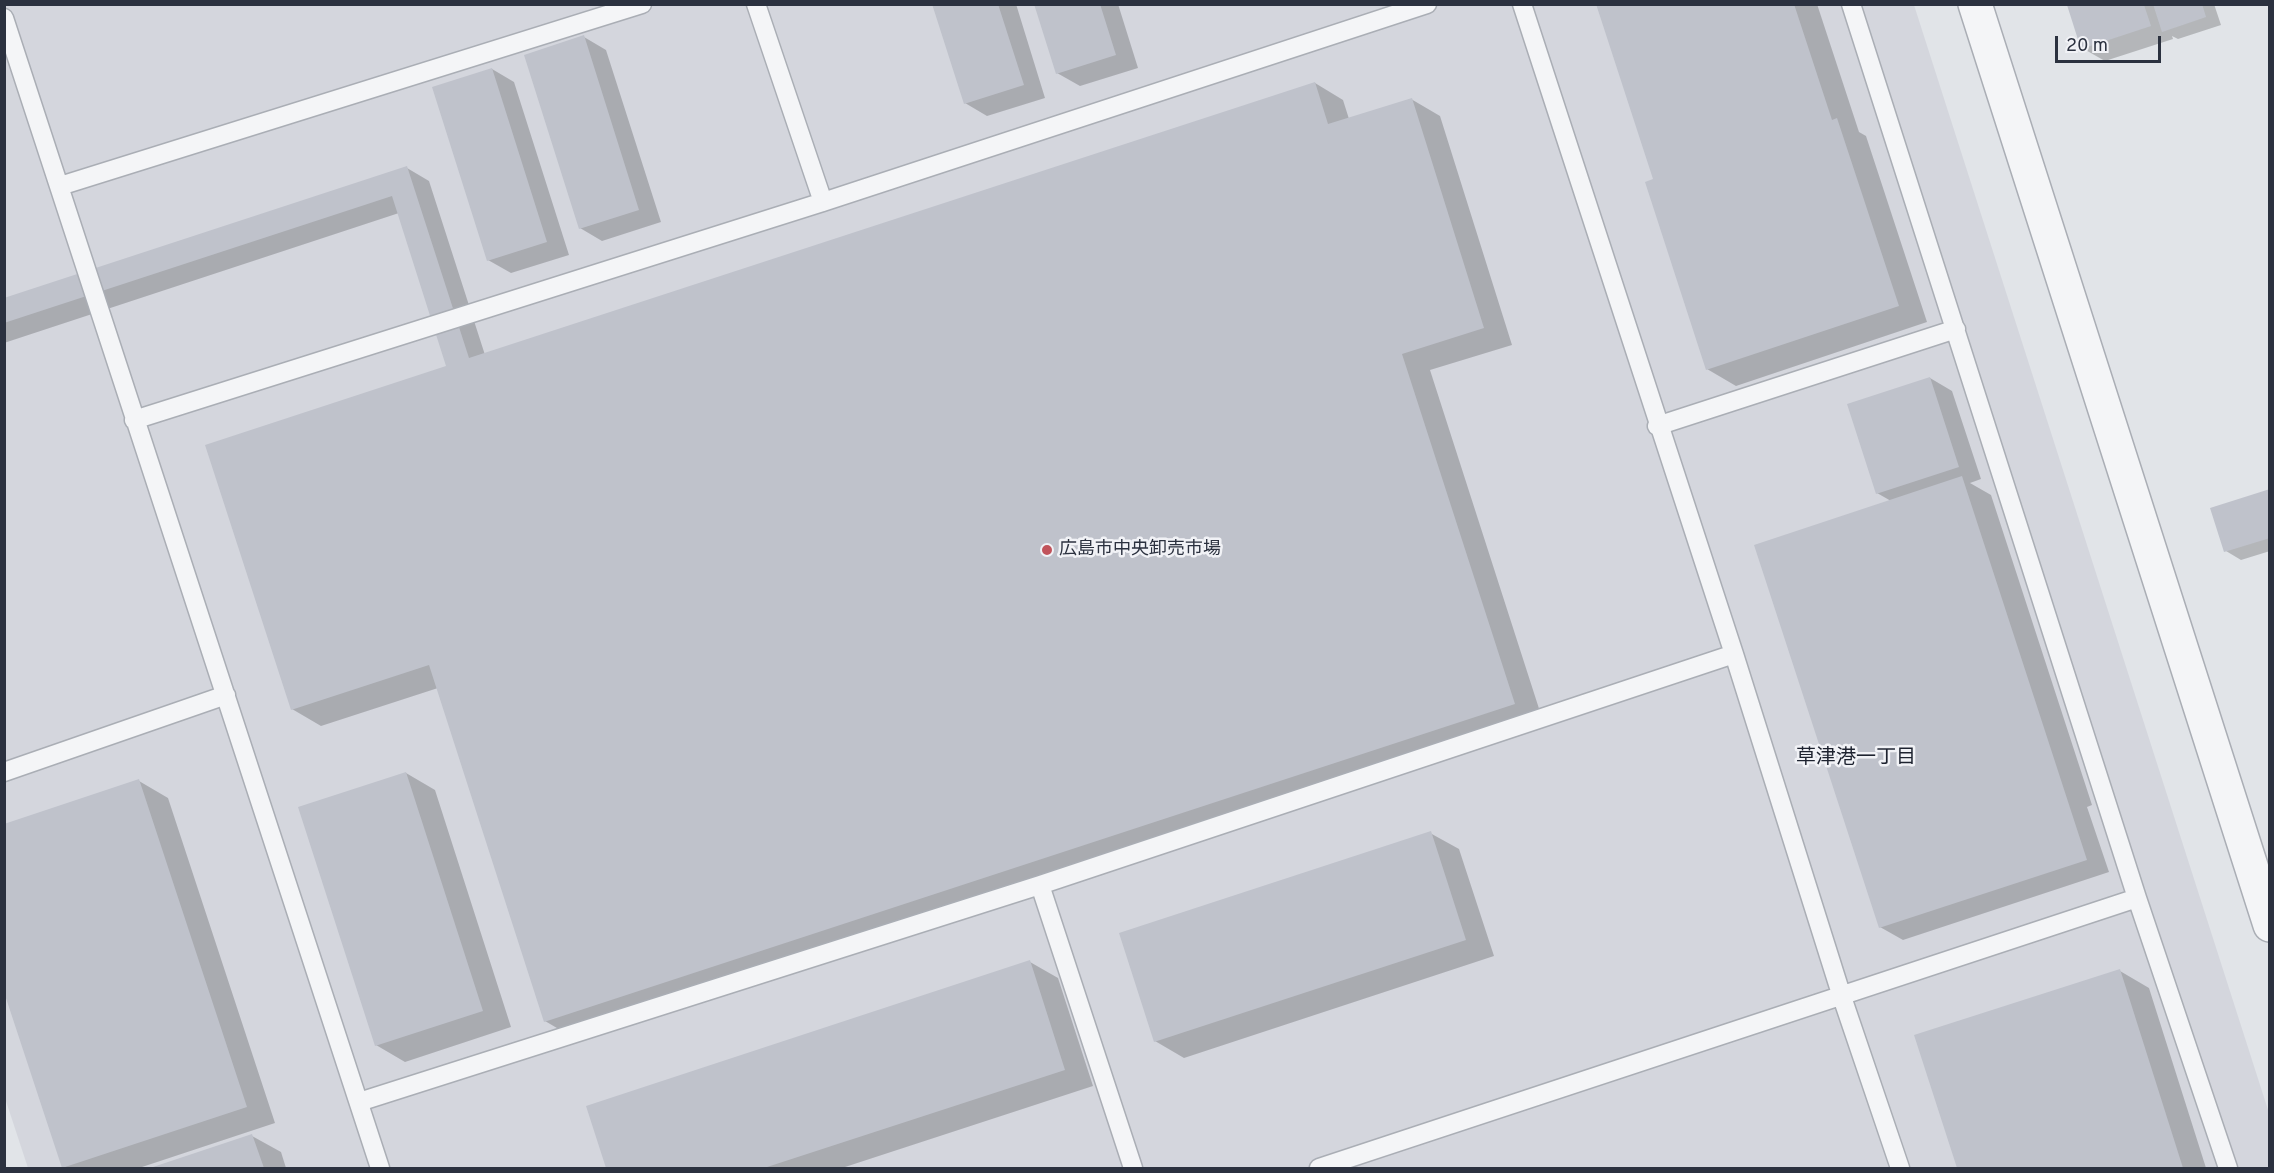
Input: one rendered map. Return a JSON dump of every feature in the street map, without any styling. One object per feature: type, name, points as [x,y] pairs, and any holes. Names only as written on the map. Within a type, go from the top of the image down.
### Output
[{"type":"street","points":[[1975,4],[2270,925]]},
{"type":"lane","points":[[60,186],[642,4]]},
{"type":"lane","points":[[756,4],[823,202]]},
{"type":"lane","points":[[134,420],[823,202],[1427,4]]},
{"type":"lane","points":[[1522,4],[1734,654],[1842,997],[1900,1168]]},
{"type":"lane","points":[[1851,4],[2137,898],[2228,1168]]},
{"type":"lane","points":[[4,18],[380,1168]]},
{"type":"lane","points":[[1658,426],[1956,329]]},
{"type":"lane","points":[[359,1102],[1040,885],[1734,654]]},
{"type":"lane","points":[[4,772],[226,695]]},
{"type":"lane","points":[[1040,885],[1133,1168]]},
{"type":"lane","points":[[1319,1168],[2137,898]]},
{"type":"shaded area","name":"広島市中央卸売市場","points":[[4,5],[1914,5],[2269,1113],[2269,1168],[28,1168],[4,1095]]},
{"type":"building","points":[[932,4],[998,4],[1024,85],[964,104]]},
{"type":"building","points":[[1034,4],[1100,4],[1116,55],[1056,74]]},
{"type":"building","points":[[1596,4],[1794,4],[1832,120],[1837,118],[1899,306],[1706,370],[1645,182],[1653,179]]},
{"type":"building","points":[[2153,4],[2202,4],[2206,17],[2162,32]]},
{"type":"building","points":[[2067,5],[2144,5],[2151,26],[2081,49]]},
{"type":"building","points":[[584,35],[639,210],[579,229],[524,55]]},
{"type":"building","points":[[492,68],[547,242],[487,261],[432,87]]},
{"type":"building","points":[[1315,82],[1328,124],[1412,98],[1484,328],[1402,354],[1515,704],[544,1022],[429,665],[291,710],[205,445],[446,366],[392,196],[4,323],[4,298],[407,166],[469,358]]},
{"type":"building","points":[[1930,377],[1959,467],[1876,494],[1847,404]]},
{"type":"building","points":[[1962,476],[2087,860],[1879,928],[1754,545]]},
{"type":"building","points":[[2270,489],[2270,538],[2224,552],[2210,508]]},
{"type":"building","points":[[406,772],[483,1011],[375,1046],[298,807]]},
{"type":"building","points":[[139,779],[247,1107],[62,1168],[4,992],[4,824]]},
{"type":"building","points":[[1431,831],[1466,940],[1154,1042],[1119,933]]},
{"type":"building","points":[[1030,960],[1065,1070],[764,1168],[606,1168],[586,1106]]},
{"type":"building","points":[[2120,969],[2183,1168],[1957,1168],[1914,1035]]},
{"type":"building","points":[[252,1134],[264,1168],[150,1168]]},
{"type":"place","name":"広島市中央卸売市場","points":[[1047,550]]},
{"type":"district","name":"草津港一丁目","points":[[1856,759]]}]
